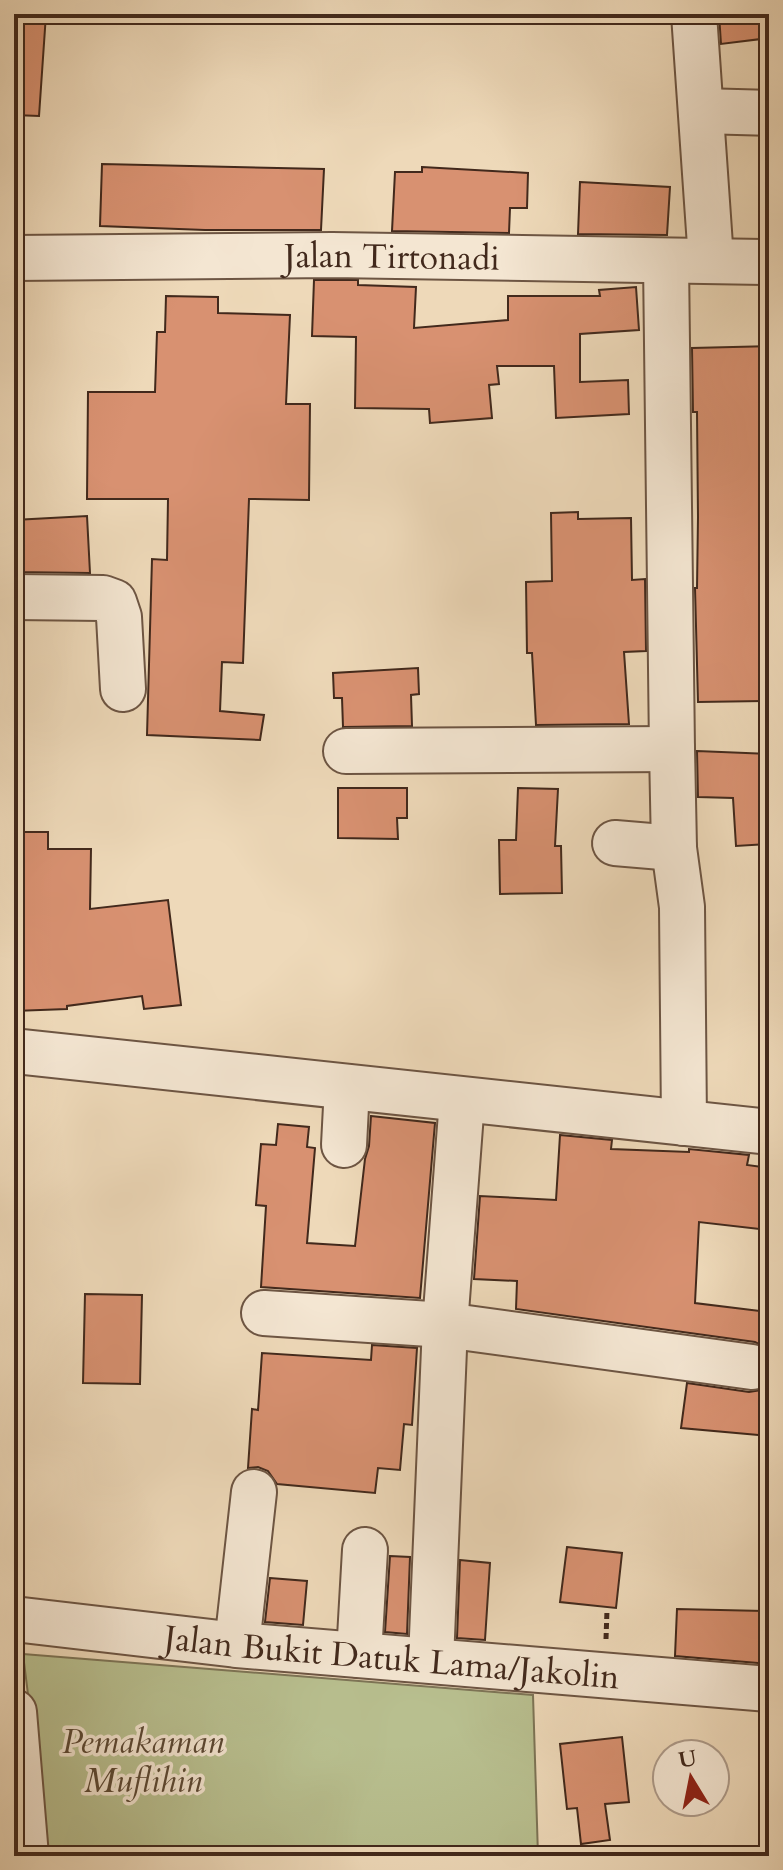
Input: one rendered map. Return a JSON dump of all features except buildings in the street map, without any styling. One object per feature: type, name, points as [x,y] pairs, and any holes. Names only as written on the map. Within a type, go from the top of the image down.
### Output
[{"type":"street","points":[[694,14],[711,260]]},
{"type":"street","points":[[701,111],[769,113]]},
{"type":"street","name":"Jalan Tirtonadi","points":[[14,258],[332,255],[769,262]]},
{"type":"street","points":[[666,262],[674,848],[682,907],[684,1123]]},
{"type":"street","points":[[14,597],[103,598],[114,602],[119,617],[123,689]]},
{"type":"street","points":[[346,751],[672,749]]},
{"type":"street","points":[[615,843],[674,848]]},
{"type":"street","points":[[14,1051],[769,1132]]},
{"type":"street","points":[[344,1145],[347,1087]]},
{"type":"street","points":[[431,1660],[445,1325],[462,1100]]},
{"type":"street","points":[[264,1313],[445,1325],[752,1367]]},
{"type":"street","points":[[237,1645],[254,1492]]},
{"type":"street","points":[[359,1655],[365,1550]]},
{"type":"street","name":"Jalan Bukit Datuk Lama/Jakolin","points":[[14,1619],[237,1645],[769,1689]]},
{"type":"street","points":[[14,1712],[26,1856]]},
{"type":"green space","name":"Pemakaman Muflihin","points":[[23,1654],[533,1695],[538,1856],[48,1856]]}]
